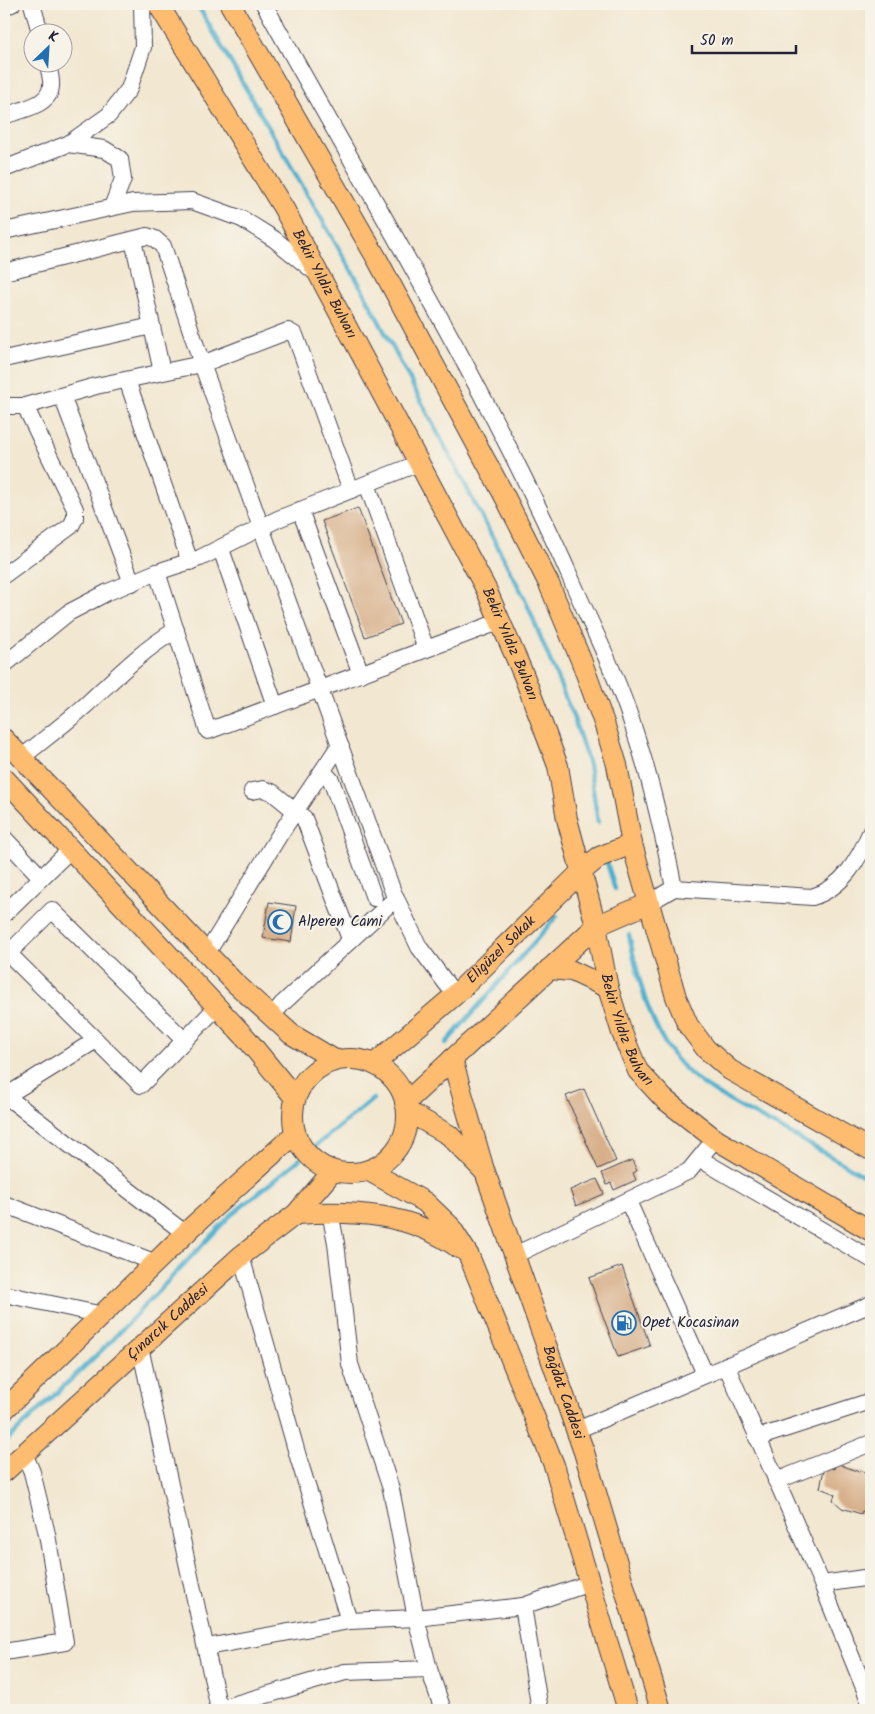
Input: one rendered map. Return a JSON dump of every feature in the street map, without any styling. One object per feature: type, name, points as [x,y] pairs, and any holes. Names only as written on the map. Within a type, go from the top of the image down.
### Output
[{"type":"main road","name":"Bekir Yıldız Bulvarı","points":[[158,4],[284,210],[501,621],[558,766],[567,819],[596,926],[608,988],[622,1033],[638,1071],[664,1099],[715,1138],[871,1231]]},
{"type":"main road","points":[[230,4],[376,257],[540,567],[582,660],[617,765],[632,844],[681,1011],[706,1049],[743,1078],[871,1150]]},
{"type":"main road","points":[[4,739],[234,982],[291,1034],[336,1060]]},
{"type":"main road","points":[[4,779],[246,1038],[295,1098]]},
{"type":"main road","name":"Eligüzel Sokak","points":[[374,1064],[455,995],[582,872],[600,858],[632,844]]},
{"type":"main road","points":[[406,1107],[452,1059],[596,926],[649,903]]},
{"type":"main road","points":[[549,969],[572,971],[590,977],[608,988]]},
{"type":"main road","points":[[355,1059],[374,1064],[391,1076],[402,1092],[406,1107],[406,1130],[398,1149],[385,1162],[369,1171],[351,1174],[333,1171],[316,1163],[303,1150],[295,1134],[292,1116],[295,1098],[303,1082],[317,1068],[336,1060],[355,1059]]},
{"type":"main road","points":[[452,1059],[485,1172]]},
{"type":"main road","name":"Bağdat Caddesi","points":[[406,1107],[449,1135],[485,1172],[576,1430],[661,1710]]},
{"type":"main road","points":[[4,1410],[186,1234],[295,1134]]},
{"type":"main road","name":"Çınarcık Caddesi","points":[[4,1472],[241,1256],[296,1214],[333,1171]]},
{"type":"main road","points":[[369,1171],[425,1202],[450,1226],[469,1256],[554,1465],[628,1710]]},
{"type":"main road","points":[[296,1214],[330,1212],[365,1213],[406,1222],[439,1234],[469,1256]]},
{"type":"street","points":[[4,6],[12,4]]},
{"type":"street","points":[[32,4],[37,22]]},
{"type":"street","points":[[4,169],[68,144],[109,115],[129,88],[143,47],[142,4]]},
{"type":"street","points":[[264,4],[452,339],[552,535],[619,687],[633,724],[656,804],[674,888]]},
{"type":"street","points":[[4,116],[39,103],[47,97],[51,85],[49,72]]},
{"type":"street","points":[[68,144],[104,149],[120,159],[123,179],[112,207]]},
{"type":"street","points":[[4,232],[133,203],[192,201],[242,219],[274,239],[318,274]]},
{"type":"street","points":[[4,272],[151,237],[163,246],[202,364],[396,898],[419,946],[455,995]]},
{"type":"street","points":[[133,240],[162,372]]},
{"type":"street","points":[[4,359],[152,326]]},
{"type":"street","points":[[4,404],[25,406],[127,380],[202,364],[285,331],[293,333],[351,490]]},
{"type":"street","points":[[127,380],[190,562]]},
{"type":"street","points":[[62,396],[132,583]]},
{"type":"street","points":[[4,575],[68,529],[76,518],[75,509],[25,406]]},
{"type":"street","points":[[4,665],[68,613],[108,592],[157,572],[190,562],[221,549],[262,526],[419,463]]},
{"type":"street","points":[[367,484],[426,649]]},
{"type":"street","points":[[300,510],[361,674]]},
{"type":"street","points":[[221,549],[275,706]]},
{"type":"street","points":[[157,572],[208,731],[501,621]]},
{"type":"street","points":[[21,758],[87,704],[120,671],[158,641],[176,630]]},
{"type":"street","points":[[207,953],[296,811],[341,746]]},
{"type":"street","points":[[323,771],[331,780],[374,898]]},
{"type":"street","points":[[252,791],[263,788],[278,796],[304,818],[350,940]]},
{"type":"street","points":[[649,903],[674,888],[812,897],[829,890],[842,880],[854,864],[871,831]]},
{"type":"street","points":[[4,838],[40,876]]},
{"type":"street","points":[[4,914],[40,876],[71,849]]},
{"type":"street","points":[[272,1016],[396,898]]},
{"type":"street","points":[[184,1040],[52,910],[6,952],[141,1084],[217,1007]]},
{"type":"street","points":[[96,1040],[5,1097],[186,1234]]},
{"type":"street","points":[[515,1255],[688,1171],[700,1159],[715,1138]]},
{"type":"street","points":[[700,1159],[871,1259]]},
{"type":"street","points":[[628,1201],[705,1374]]},
{"type":"street","points":[[4,1204],[156,1263]]},
{"type":"street","points":[[330,1212],[336,1243],[350,1364],[391,1489],[416,1618],[429,1669],[443,1710]]},
{"type":"street","points":[[241,1256],[299,1460],[349,1621]]},
{"type":"street","points":[[4,1294],[103,1315]]},
{"type":"street","points":[[576,1430],[871,1304]]},
{"type":"street","points":[[140,1347],[207,1647],[217,1710],[346,1672],[429,1669]]},
{"type":"street","points":[[726,1365],[822,1584],[871,1704]]},
{"type":"street","points":[[758,1438],[871,1401]]},
{"type":"street","points":[[776,1481],[871,1443]]},
{"type":"street","points":[[4,1652],[65,1642],[47,1534],[32,1472],[24,1453]]},
{"type":"street","points":[[822,1584],[871,1577]]},
{"type":"street","points":[[207,1647],[349,1621],[416,1618],[523,1606],[590,1583]]},
{"type":"street","points":[[523,1606],[540,1710]]},
{"type":"building","points":[[358,508],[401,624],[365,637],[322,521]]},
{"type":"building","name":"Alperen Cami","points":[[269,902],[296,906],[291,942],[263,938]]},
{"type":"building","points":[[584,1089],[616,1161],[598,1169],[566,1096]]},
{"type":"building","points":[[632,1160],[637,1171],[633,1173],[636,1180],[614,1190],[611,1183],[607,1185],[602,1173]]},
{"type":"building","points":[[597,1179],[604,1194],[576,1206],[570,1190]]},
{"type":"building","points":[[622,1266],[650,1346],[618,1357],[589,1278]]},
{"type":"building","points":[[836,1463],[859,1472],[860,1470],[871,1477],[871,1508],[869,1508],[867,1513],[862,1511],[861,1514],[842,1508],[833,1500],[835,1494],[820,1488],[825,1465],[834,1469]]},
{"type":"waterway","points":[[197,4],[361,287],[525,599],[574,719],[589,765],[598,822]]},
{"type":"waterway","points":[[606,859],[615,889]]},
{"type":"waterway","points":[[446,1043],[557,916]]},
{"type":"waterway","points":[[629,935],[640,983],[651,1015],[666,1044],[686,1070],[728,1100],[871,1180]]},
{"type":"waterway","points":[[313,1148],[373,1099]]},
{"type":"waterway","points":[[4,1443],[106,1346],[230,1216],[300,1159]]},
{"type":"place","name":"Alperen Cami","points":[[280,922]]},
{"type":"place","name":"Opet Kocasinan","points":[[624,1323]]}]
